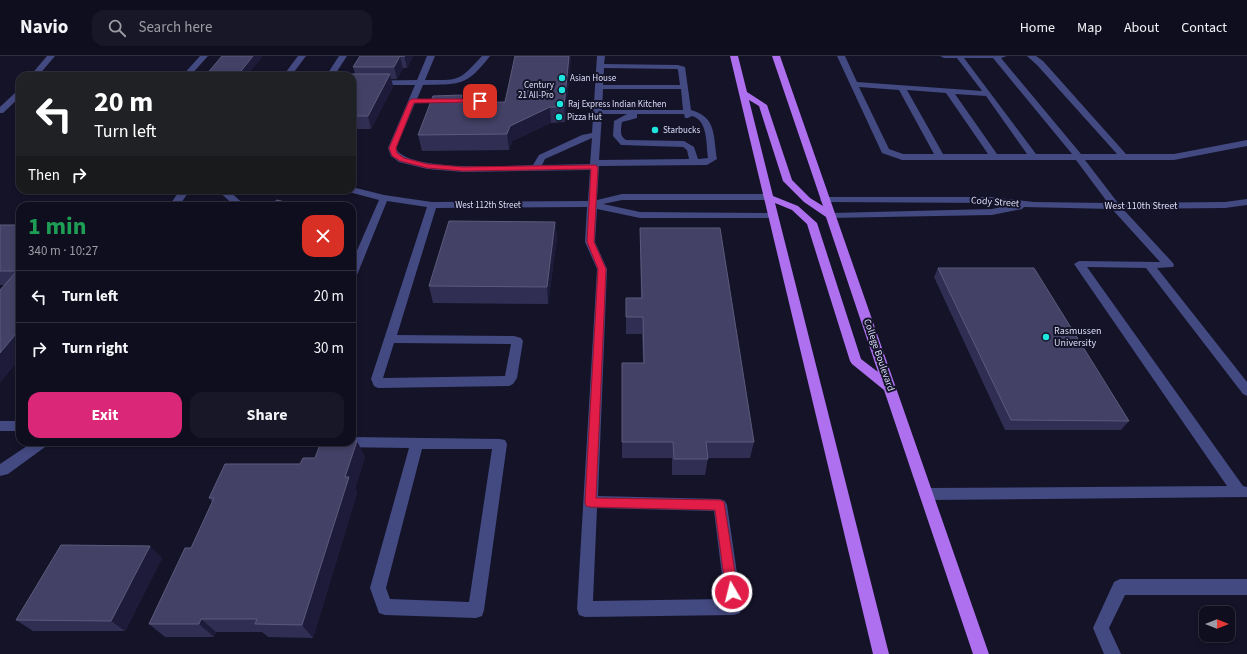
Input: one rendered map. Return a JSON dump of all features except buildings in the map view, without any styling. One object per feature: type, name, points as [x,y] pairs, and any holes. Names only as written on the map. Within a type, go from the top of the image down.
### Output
[{"type":"main road","points":[[734,56],[881,654]]},
{"type":"main road","name":"College Boulevard","points":[[776,56],[980,654]]},
{"type":"main road","points":[[743,93],[763,105],[788,181],[807,200],[831,216]]},
{"type":"main road","points":[[768,197],[795,208],[812,223],[856,361],[890,388]]},
{"type":"street","points":[[37,72],[51,56]]},
{"type":"street","points":[[190,72],[204,56]]},
{"type":"street","points":[[291,72],[302,56]]},
{"type":"street","points":[[333,72],[343,56]]},
{"type":"street","points":[[431,56],[392,148],[394,154],[402,160],[427,166],[463,169],[707,162],[713,159],[708,123],[699,115],[598,112]]},
{"type":"street","points":[[356,83],[419,83],[453,82],[464,80],[486,56]]},
{"type":"street","points":[[590,502],[720,505],[734,607],[585,609],[590,502],[602,269],[590,242],[601,56]]},
{"type":"street","points":[[841,56],[885,151],[902,157],[1174,157],[1247,143]]},
{"type":"street","points":[[944,56],[1005,56]]},
{"type":"street","points":[[959,56],[1034,157]]},
{"type":"street","points":[[995,56],[1079,157],[1115,206],[1169,264],[1079,264],[1243,492]]},
{"type":"street","points":[[1031,56],[1043,66],[1124,157]]},
{"type":"street","points":[[600,66],[678,67],[682,69],[688,114]]},
{"type":"street","points":[[854,84],[988,94]]},
{"type":"street","points":[[599,87],[684,87]]},
{"type":"street","points":[[901,87],[940,157]]},
{"type":"street","points":[[948,90],[994,157]]},
{"type":"street","points":[[1,109],[16,96]]},
{"type":"street","points":[[412,101],[480,101]]},
{"type":"street","points":[[688,114],[626,117],[618,121],[616,137],[619,141],[624,143],[684,144],[689,146],[692,150],[694,162]]},
{"type":"street","points":[[536,167],[542,157],[585,138],[597,135]]},
{"type":"street","name":"West 112th Street","points":[[356,191],[384,198],[432,204],[473,206],[592,204],[622,197],[768,197]]},
{"type":"street","points":[[227,194],[236,202]]},
{"type":"street","points":[[356,265],[384,198]]},
{"type":"street","name":"Cody Street","points":[[825,200],[991,200],[1034,205]]},
{"type":"street","name":"West 110th Street","points":[[1034,205],[1218,205],[1247,202]]},
{"type":"street","points":[[390,339],[514,340],[516,341],[511,378],[509,382],[378,383],[377,380],[432,204]]},
{"type":"street","name":"West 112th Street","points":[[592,204],[640,215],[773,215]]},
{"type":"street","name":"Cody Street","points":[[831,216],[992,212],[1034,205]]},
{"type":"street","points":[[1150,265],[1247,391]]},
{"type":"street","points":[[0,426],[16,426]]},
{"type":"street","points":[[356,442],[417,443],[500,444],[476,610],[386,607],[378,588],[417,443]]},
{"type":"street","points":[[0,470],[3,470],[37,446]]},
{"type":"street","points":[[926,494],[1243,492]]},
{"type":"street","points":[[1113,654],[1101,628],[1120,587],[1247,587]]},
{"type":"place","name":"Asian House","points":[[562,78]]},
{"type":"place","name":"Century 21 All-Pro","points":[[562,90]]},
{"type":"place","name":"Raj Express Indian Kitchen","points":[[560,104]]},
{"type":"place","name":"Pizza Hut","points":[[559,117]]},
{"type":"place","name":"Starbucks","points":[[655,130]]},
{"type":"place","name":"Rasmussen University","points":[[1046,337]]},
{"type":"route","points":[[480,101],[412,101],[392,148],[394,154],[402,160],[427,166],[463,169],[595,167],[590,242],[602,269],[590,502],[720,505],[732,592]]}]
